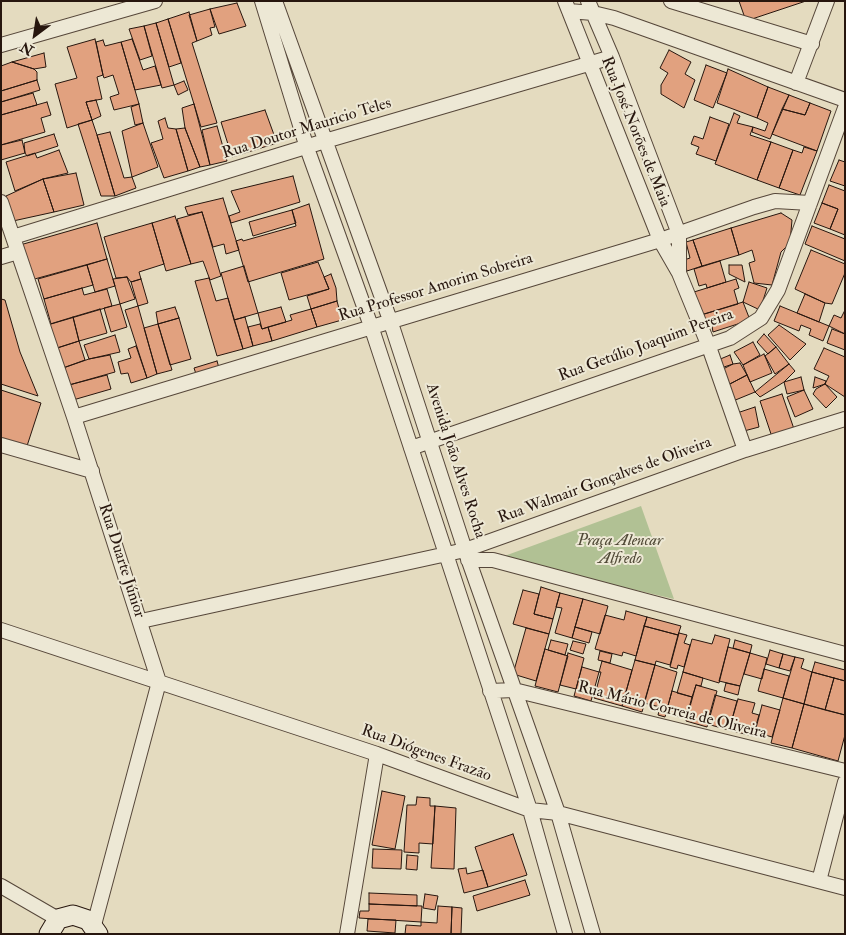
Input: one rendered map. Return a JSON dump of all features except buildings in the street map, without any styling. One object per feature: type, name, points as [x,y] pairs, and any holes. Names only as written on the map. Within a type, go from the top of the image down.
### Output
[{"type":"street","points":[[1,45],[156,1]]},
{"type":"street","points":[[262,1],[307,148],[371,326],[530,810],[565,934]]},
{"type":"street","name":"Avenida João Alves Rocha","points":[[275,1],[390,320],[466,555],[558,813],[593,934]]},
{"type":"street","points":[[671,1],[812,44]]},
{"type":"street","points":[[796,83],[812,44],[826,1]]},
{"type":"street","points":[[567,6],[591,7],[614,18],[845,100]]},
{"type":"street","name":"Rua José Norões de Maia","points":[[567,6],[588,64],[660,240],[679,273],[708,344],[745,450]]},
{"type":"street","name":"Rua José Norões de Maia","points":[[591,7],[612,57],[679,234],[679,273]]},
{"type":"street","name":"Rua Doutor Mauricio Teles","points":[[13,237],[325,141],[612,57]]},
{"type":"street","points":[[280,64],[298,61]]},
{"type":"street","name":"Rua Getúlio Joaquim Pereira","points":[[412,448],[708,344],[730,338],[761,318],[778,290],[845,108]]},
{"type":"street","name":"Rua Professor Amorim Sobreira","points":[[74,417],[660,240],[776,201],[810,203]]},
{"type":"street","name":"Rua Duarte Júnior","points":[[1,202],[92,471],[159,682]]},
{"type":"street","points":[[334,225],[354,220]]},
{"type":"street","points":[[1,257],[18,252]]},
{"type":"street","name":"Rua Walmair Gonçalves de Oliveira","points":[[141,621],[446,554],[466,555],[745,450],[845,419]]},
{"type":"street","points":[[1,445],[92,471]]},
{"type":"street","points":[[466,555],[492,560],[845,654]]},
{"type":"street","name":"Rua Diógenes Frazão","points":[[1,630],[377,754],[530,810],[558,813],[845,888]]},
{"type":"street","points":[[96,930],[159,682]]},
{"type":"street","name":"Rua Mário Correia de Oliveira","points":[[490,691],[514,690],[845,771]]},
{"type":"street","points":[[347,934],[377,754]]},
{"type":"street","points":[[819,881],[845,782]]},
{"type":"street","points":[[1,886],[54,927],[74,915],[88,920],[96,930]]},
{"type":"green space","name":"Praça Alencar Alfredo","points":[[641,506],[674,599],[499,558]]}]
